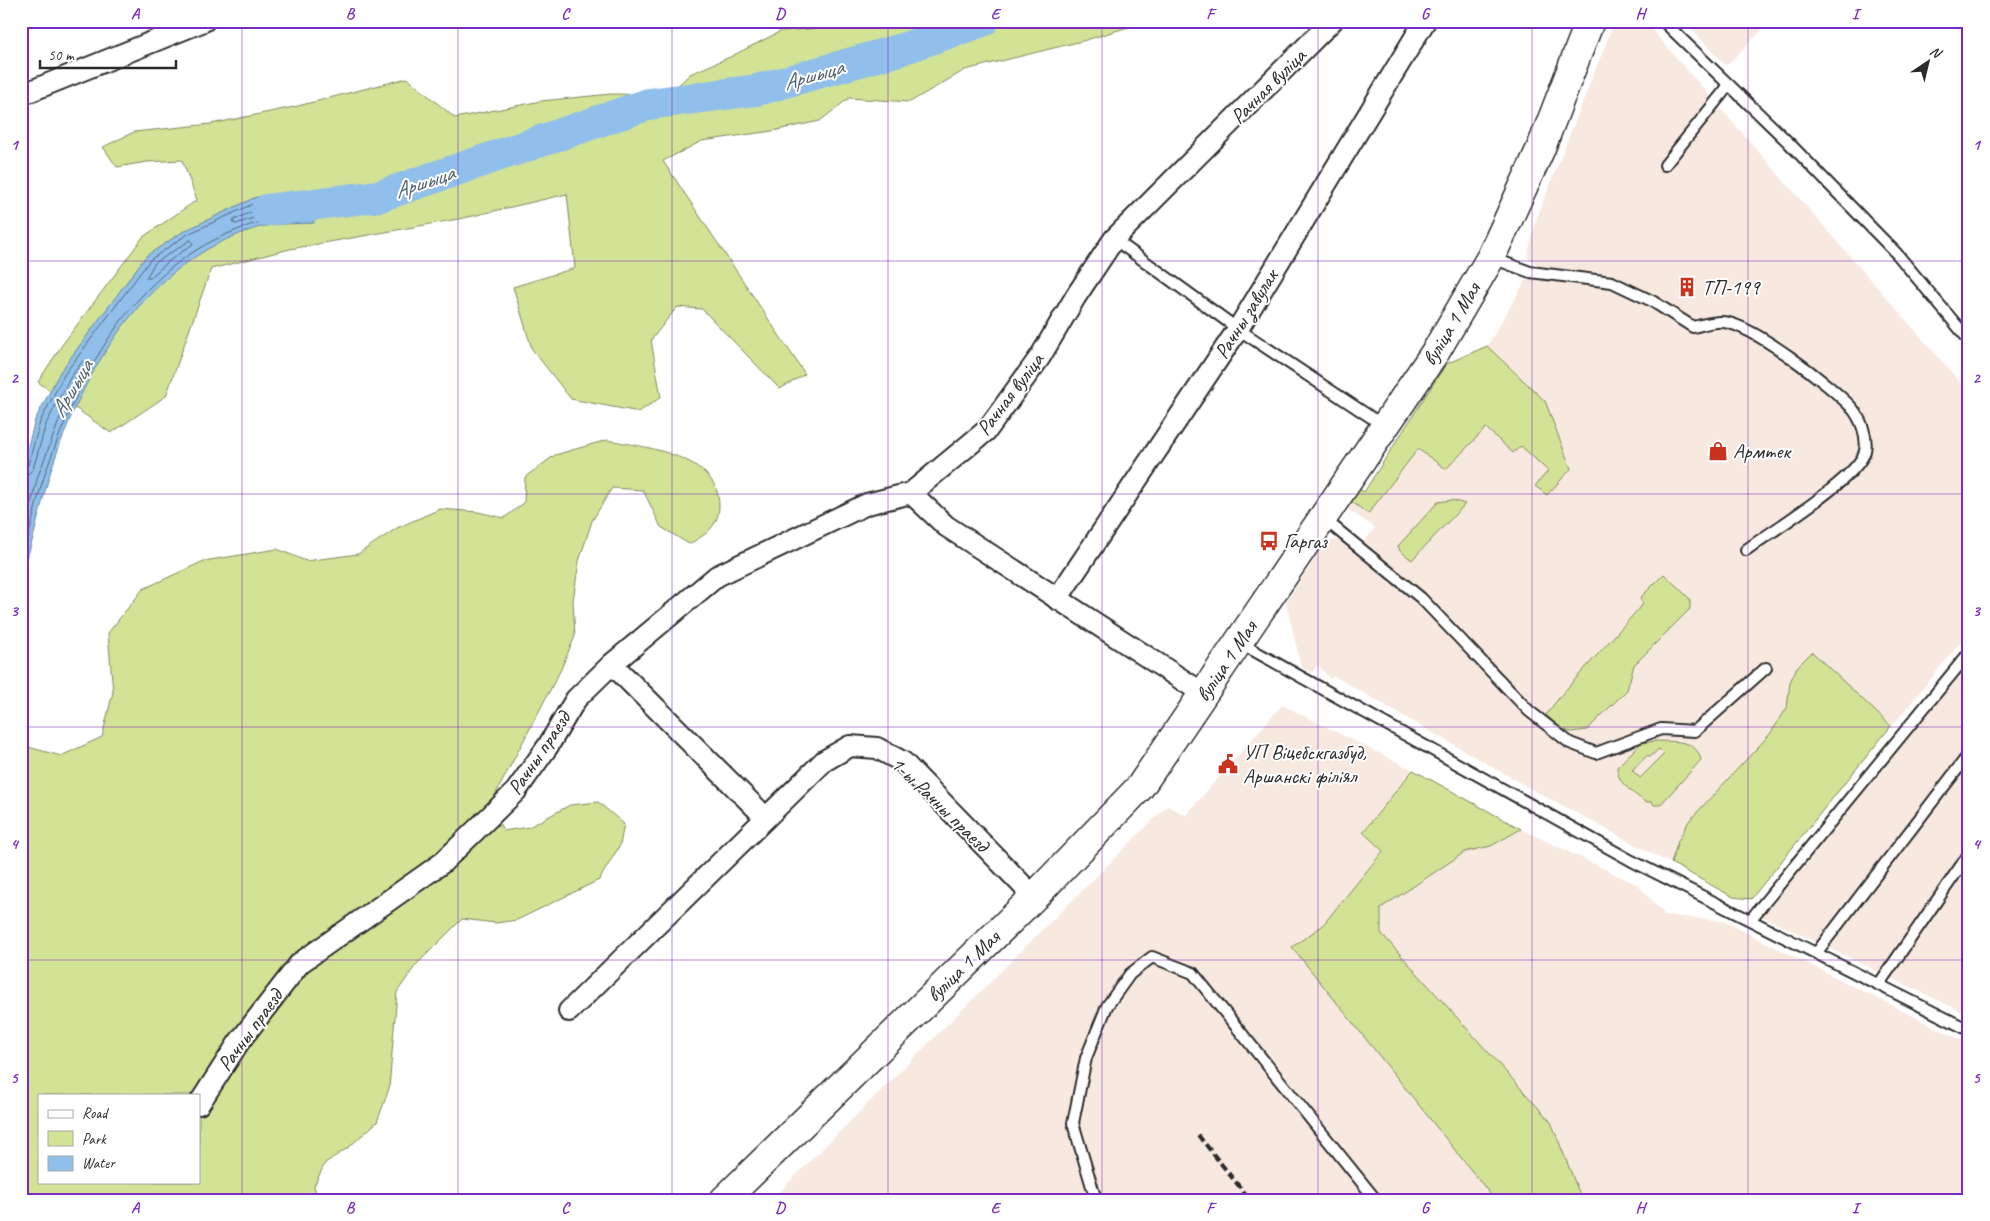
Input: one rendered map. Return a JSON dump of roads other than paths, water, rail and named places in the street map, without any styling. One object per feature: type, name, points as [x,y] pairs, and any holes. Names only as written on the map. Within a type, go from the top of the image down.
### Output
[{"type":"street","points":[[21,95],[204,21]]},
{"type":"street","name":"Рачная вуліца","points":[[911,493],[987,430],[1040,357],[1076,296],[1114,239],[1332,21]]},
{"type":"street","name":"Рачны завулак","points":[[1056,599],[1238,330],[1425,21]]},
{"type":"street","name":"вуліца 1 Мая","points":[[724,1200],[1034,897],[1140,787],[1436,351],[1491,257],[1541,148],[1590,21]]},
{"type":"street","points":[[911,493],[946,526],[1204,694]]},
{"type":"street","name":"Рачны праезд","points":[[200,1102],[239,1042],[300,963],[442,863],[516,791],[548,746],[576,698],[612,664],[718,576],[867,504],[911,493]]},
{"type":"street","points":[[612,664],[765,817]]},
{"type":"street","name":"1-ы Рачны праезд","points":[[568,1011],[824,761],[850,746],[877,748],[902,762],[1034,897]]},
{"type":"lane","points":[[1662,21],[1729,85],[1897,254],[1969,340]]},
{"type":"lane","points":[[1665,165],[1729,85]]},
{"type":"lane","points":[[1114,239],[1238,330],[1384,426]]},
{"type":"lane","points":[[1491,257],[1530,272],[1612,282],[1652,301],[1693,327],[1724,322],[1753,332],[1820,381],[1853,409],[1864,431],[1865,452],[1844,479],[1746,550]]},
{"type":"lane","points":[[1322,517],[1421,598],[1529,711],[1570,743],[1596,753],[1661,729],[1696,731],[1766,668]]},
{"type":"lane","points":[[1239,642],[1632,861],[1817,952],[1969,1030]]},
{"type":"lane","points":[[1750,920],[1969,653]]},
{"type":"lane","points":[[1817,952],[1969,754]]},
{"type":"lane","points":[[1879,984],[1969,854]]},
{"type":"lane","points":[[1096,1200],[1073,1123],[1086,1058],[1107,1006],[1130,974],[1152,958],[1193,973],[1376,1200]]},
{"type":"water","points":[[307,190],[314,223],[264,226],[217,244],[182,266],[150,294],[122,327],[99,362],[78,401],[62,440],[48,480],[21,575],[21,472],[35,420],[60,372],[146,256],[184,231],[256,197]]},
{"type":"waterway","name":"Аршыца","points":[[267,210],[380,196],[649,104],[757,90],[902,49],[983,21]]},
{"type":"railway","points":[[1198,1135],[1250,1200]]},
{"type":"place","name":"ТП-199","points":[[1687,287]]},
{"type":"place","name":"Армтек","points":[[1718,451]]},
{"type":"place","name":"Гаргаз","points":[[1269,541]]},
{"type":"place","name":"УП Віцебскгазбуд, Аршанскі філіял","points":[[1228,764]]}]
